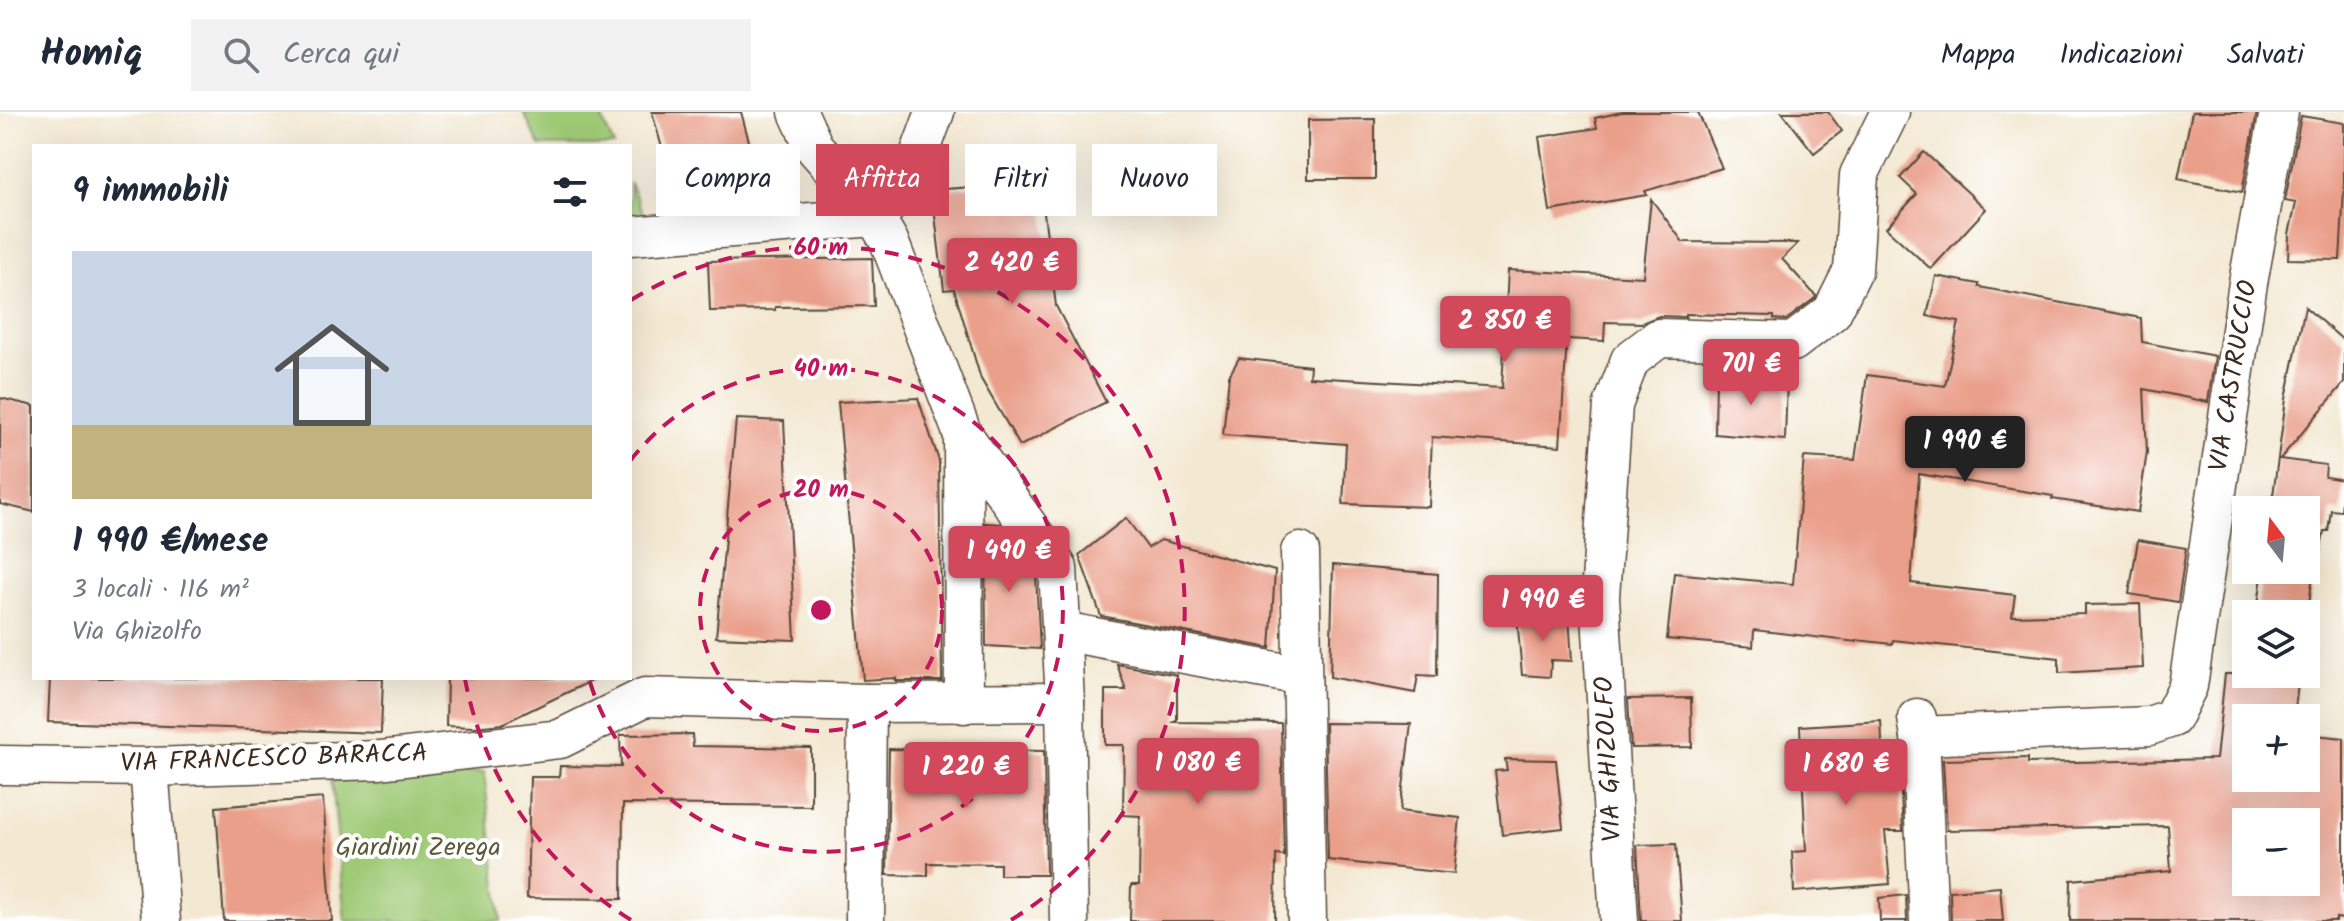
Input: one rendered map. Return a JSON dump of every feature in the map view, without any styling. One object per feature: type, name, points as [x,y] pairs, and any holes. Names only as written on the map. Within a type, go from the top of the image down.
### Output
[{"type":"street","points":[[798,112],[814,147],[875,217],[889,241],[963,435],[1058,568],[1065,702],[1069,921]]},
{"type":"street","points":[[632,236],[875,217],[908,185],[935,112]]},
{"type":"street","name":"VIA GHIZOLFO","points":[[1619,921],[1600,597],[1613,405],[1630,360],[1659,338],[1793,342],[1832,312],[1853,270],[1859,175],[1890,112]]},
{"type":"street","name":"VIA CASTRUCCIO","points":[[1929,921],[1918,727],[2149,726],[2172,718],[2188,686],[2248,283],[2279,112]]},
{"type":"street","points":[[963,435],[964,704]]},
{"type":"street","points":[[1300,552],[1307,921]]},
{"type":"street","points":[[1062,631],[1302,676]]},
{"type":"street","name":"VIA FRANCESCO BARACCA","points":[[0,765],[149,767],[380,760],[560,739],[645,697],[867,703],[1065,702]]},
{"type":"street","points":[[865,921],[867,703]]},
{"type":"street","points":[[149,767],[161,921]]},
{"type":"green space","points":[[523,112],[599,112],[613,144],[539,144]]},
{"type":"green space","points":[[632,188],[644,215],[632,218]]},
{"type":"green space","name":"Giardini Zerega","points":[[484,772],[501,921],[345,921],[332,779]]},
{"type":"building","points":[[652,112],[741,112],[750,144],[661,144]]},
{"type":"building","points":[[1622,112],[1698,112],[1722,168],[1645,191],[1647,195],[1550,211],[1539,137],[1597,128],[1595,118]]},
{"type":"building","points":[[1782,112],[1828,112],[1842,131],[1814,153]]},
{"type":"building","points":[[2192,112],[2257,112],[2242,192],[2178,179]]},
{"type":"building","points":[[2301,116],[2344,123],[2340,260],[2288,259],[2289,234],[2296,203],[2285,201]]},
{"type":"building","points":[[1375,119],[1375,179],[1308,179],[1308,120]]},
{"type":"building","points":[[1924,152],[1986,209],[1931,269],[1886,228],[1917,194],[1900,178]]},
{"type":"building","points":[[965,188],[965,216],[1044,216],[1056,306],[1106,402],[1020,446],[981,379],[954,289],[944,290],[935,216],[949,216],[949,189]]},
{"type":"building","points":[[1651,199],[1683,242],[1798,243],[1782,259],[1815,298],[1786,320],[1774,319],[1774,316],[1659,316],[1642,323],[1605,322],[1604,341],[1567,339],[1560,446],[1432,437],[1429,507],[1343,504],[1346,444],[1223,435],[1229,376],[1239,358],[1310,366],[1309,377],[1502,388],[1508,270],[1643,277]]},
{"type":"building","points":[[872,258],[874,306],[710,311],[708,261]]},
{"type":"building","points":[[1936,276],[2141,318],[2142,342],[2215,356],[2208,402],[2144,389],[2147,452],[2138,512],[1919,474],[1911,583],[2015,595],[2012,616],[2085,614],[2085,605],[2140,604],[2143,668],[2059,673],[2059,658],[1893,640],[1892,644],[1857,642],[1754,630],[1753,647],[1667,639],[1674,573],[1793,584],[1804,457],[1855,460],[1867,375],[1945,386],[1959,322],[1927,316]]},
{"type":"building","points":[[2305,307],[2344,341],[2344,383],[2280,459],[2326,465],[2325,477],[2344,480],[2341,511],[2331,510],[2320,553],[2320,496],[2273,496],[2286,399]]},
{"type":"building","points":[[1716,376],[1787,380],[1785,440],[1715,434]]},
{"type":"building","points":[[0,398],[32,406],[32,512],[0,504]]},
{"type":"building","points":[[918,398],[939,461],[942,681],[896,681],[896,678],[863,680],[838,402]]},
{"type":"building","points":[[736,419],[784,421],[795,640],[716,637]]},
{"type":"building","points":[[1126,518],[1148,548],[1161,540],[1275,571],[1270,648],[1101,616],[1079,555]]},
{"type":"building","points":[[985,523],[1000,524],[1036,576],[1040,649],[986,646]]},
{"type":"building","points":[[2138,540],[2186,548],[2178,602],[2129,594]]},
{"type":"building","points":[[1333,565],[1438,574],[1437,676],[1418,675],[1415,693],[1330,677]]},
{"type":"building","points":[[2261,584],[2312,584],[2310,600],[2259,600]]},
{"type":"building","points":[[1569,615],[1572,661],[1551,660],[1550,677],[1522,675],[1517,616]]},
{"type":"building","points":[[1117,664],[1177,675],[1177,720],[1174,722],[1281,723],[1284,856],[1276,855],[1275,921],[1130,921],[1131,885],[1139,885],[1140,816],[1123,815],[1124,745],[1105,745],[1105,690],[1126,690]]},
{"type":"building","points":[[2225,674],[2232,674],[2232,688],[2297,688],[2296,704],[2232,704],[2232,792],[2320,792],[2320,735],[2344,738],[2344,919],[2070,921],[2071,880],[2171,871],[2168,826],[1947,830],[1943,760],[2028,758],[2028,763],[2216,759]]},
{"type":"building","points":[[50,680],[383,680],[381,733],[48,722]]},
{"type":"building","points":[[447,680],[593,680],[502,724],[446,726]]},
{"type":"building","points":[[1691,698],[1692,747],[1631,748],[1628,699]]},
{"type":"building","points":[[1881,721],[1883,760],[1899,760],[1903,831],[1885,831],[1890,884],[1794,892],[1792,852],[1806,851],[1800,726]]},
{"type":"building","points":[[1325,723],[1411,724],[1400,811],[1460,818],[1454,874],[1328,860]]},
{"type":"building","points":[[692,734],[693,746],[811,748],[811,806],[623,804],[622,899],[527,898],[530,777],[559,777],[560,766],[621,767],[620,735]]},
{"type":"building","points":[[889,749],[1044,751],[1046,875],[1000,875],[1000,864],[928,863],[928,876],[887,875]]},
{"type":"building","points":[[1505,759],[1556,760],[1563,828],[1502,835],[1495,771],[1507,770]]},
{"type":"building","points":[[323,798],[332,921],[224,921],[216,807]]},
{"type":"building","points":[[1676,844],[1682,921],[1641,921],[1637,845]]},
{"type":"building","points":[[2000,887],[2003,921],[1951,921],[1950,891]]},
{"type":"building","points":[[1906,895],[1907,921],[1880,921],[1879,898]]}]
